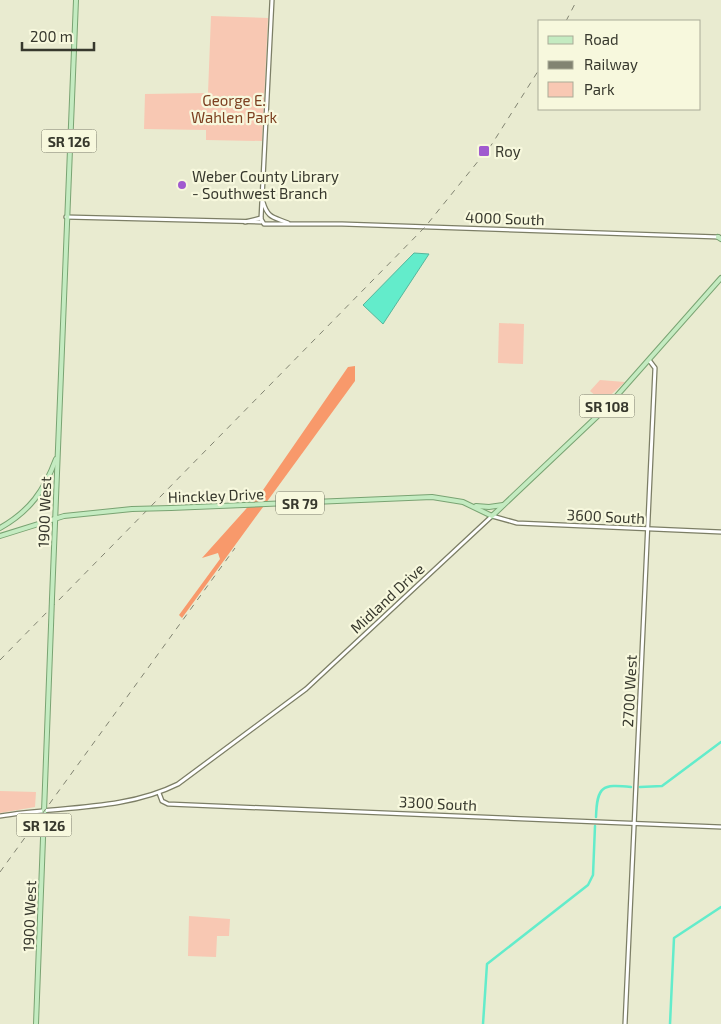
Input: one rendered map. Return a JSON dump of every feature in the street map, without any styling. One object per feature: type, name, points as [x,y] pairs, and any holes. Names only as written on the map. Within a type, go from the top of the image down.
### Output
[{"type":"main road","name":"1900 West","points":[[36,1024],[66,217],[76,0]]},
{"type":"main road","name":"Midland Drive","points":[[492,516],[606,408],[721,278]]},
{"type":"main road","points":[[0,528],[21,515],[35,501],[47,482],[58,454]]},
{"type":"main road","name":"Hinckley Drive","points":[[1,536],[82,512],[132,509],[432,497],[446,498],[474,506],[492,516]]},
{"type":"main road","points":[[474,506],[490,507],[504,505]]},
{"type":"street","points":[[261,218],[272,0]]},
{"type":"street","points":[[263,202],[272,217],[271,223]]},
{"type":"street","points":[[66,217],[245,222],[261,218],[268,213]]},
{"type":"street","name":"4000 South","points":[[272,217],[289,223]]},
{"type":"street","name":"4000 South","points":[[261,218],[266,225],[271,223],[289,223],[720,238]]},
{"type":"street","name":"2700 West","points":[[625,1024],[654,368],[649,360]]},
{"type":"street","name":"3600 South","points":[[492,516],[518,522],[721,532]]},
{"type":"street","name":"Midland Drive","points":[[0,816],[121,802],[159,794],[185,780],[306,689],[492,516]]},
{"type":"street","name":"3300 South","points":[[159,794],[162,801],[168,804],[721,827]]},
{"type":"green space","name":"George E. Wahlen Park","points":[[211,16],[268,18],[262,141],[206,140],[206,130],[144,129],[145,94],[208,93]]},
{"type":"green space","points":[[499,323],[524,324],[523,364],[498,363]]},
{"type":"green space","points":[[600,380],[625,382],[603,402],[590,391]]},
{"type":"green space","points":[[0,791],[36,792],[35,807],[0,813]]},
{"type":"green space","points":[[189,916],[230,919],[229,936],[217,936],[216,957],[188,956]]},
{"type":"shaded area","points":[[355,366],[355,381],[182,618],[179,615],[220,559],[218,553],[202,558],[263,490],[348,367]]},
{"type":"water","points":[[414,253],[429,254],[383,324],[363,305]]},
{"type":"waterway","points":[[640,787],[662,786],[721,742]]},
{"type":"waterway","points":[[596,817],[598,799],[603,789],[613,786],[631,787]]},
{"type":"waterway","points":[[483,1024],[487,964],[588,885],[593,875],[595,826]]},
{"type":"waterway","points":[[670,1024],[674,938],[721,907]]},
{"type":"railway","points":[[567,20],[577,0]]},
{"type":"railway","points":[[0,660],[425,227],[492,144],[538,71]]},
{"type":"railway","points":[[0,872],[235,548]]},
{"type":"place","name":"Roy","points":[[484,151]]},
{"type":"place","name":"Weber County Library - Southwest Branch","points":[[182,185]]}]
